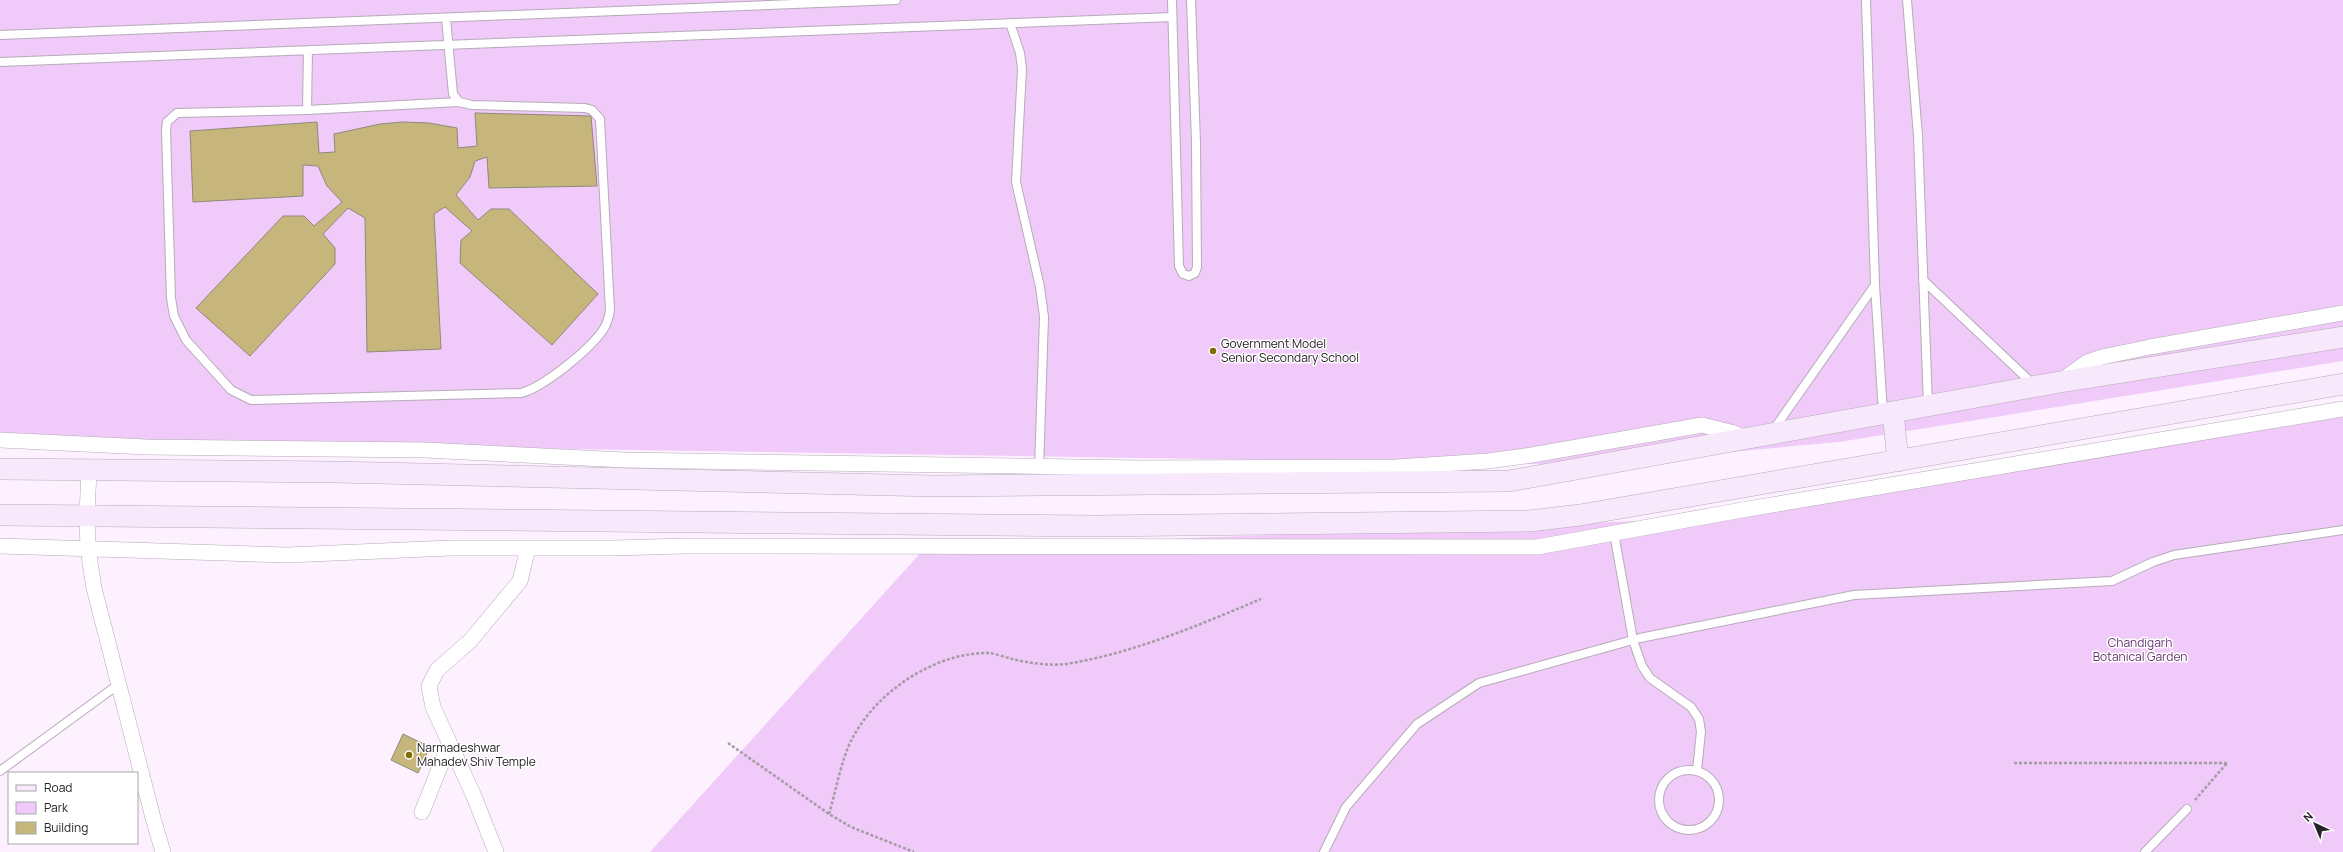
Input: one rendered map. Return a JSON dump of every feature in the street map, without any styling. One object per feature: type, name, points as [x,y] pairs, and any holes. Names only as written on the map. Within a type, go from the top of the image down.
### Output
[{"type":"main road","points":[[0,469],[334,472],[934,486],[1038,476],[1509,481],[1928,407],[2060,382],[2343,337]]},
{"type":"main road","points":[[0,515],[1088,526],[1529,521],[1580,515],[2343,384]]},
{"type":"main road","points":[[1888,414],[1898,461]]},
{"type":"street","points":[[2060,382],[2087,362],[2102,357],[2150,347],[2343,313]]},
{"type":"street","points":[[0,546],[287,555],[451,548],[750,546],[949,548],[1537,547],[2343,409]]},
{"type":"street","points":[[0,440],[146,447],[425,450],[624,460],[1038,476]]},
{"type":"street","points":[[89,469],[86,516],[88,549],[94,588],[163,852]]},
{"type":"street","points":[[496,852],[473,794],[433,707],[429,686],[437,670],[470,641],[520,581],[528,548]]},
{"type":"street","points":[[422,812],[450,744]]},
{"type":"lane","points":[[0,35],[896,0]]},
{"type":"lane","points":[[1172,0],[1179,266],[1182,274],[1189,276],[1193,275],[1197,269],[1196,143],[1191,0]]},
{"type":"lane","points":[[1866,0],[1875,285],[1888,414]]},
{"type":"lane","points":[[1908,0],[1918,136],[1928,407]]},
{"type":"lane","points":[[0,62],[1172,17]]},
{"type":"lane","points":[[446,18],[453,94],[459,102]]},
{"type":"lane","points":[[1010,23],[1020,53],[1022,68],[1016,182],[1040,287],[1044,317],[1038,476]]},
{"type":"lane","points":[[307,110],[308,50]]},
{"type":"lane","points":[[459,102],[472,105],[585,108],[596,114],[602,127],[610,310],[608,320],[591,344],[540,385],[521,393],[250,400],[231,390],[186,340],[174,316],[171,298],[167,122],[177,113],[307,110],[459,102]]},
{"type":"lane","points":[[1923,280],[2036,387]]},
{"type":"lane","points":[[1770,435],[1875,285]]},
{"type":"lane","points":[[1324,852],[1346,807],[1417,724],[1479,684],[1633,640],[1854,595],[2112,581],[2153,562],[2174,555],[2343,530]]},
{"type":"lane","points":[[1614,533],[1633,640],[1642,666],[1650,678],[1691,707],[1699,719],[1701,732],[1697,770]]},
{"type":"lane","points":[[0,771],[119,684]]},
{"type":"lane","points":[[1697,770],[1706,774],[1714,781],[1720,801],[1712,820],[1703,827],[1693,830],[1683,829],[1666,820],[1662,812],[1660,793],[1663,784],[1678,772],[1697,770]]},
{"type":"lane","points":[[2145,852],[2186,809]]},
{"type":"path","points":[[829,814],[851,740],[880,703],[898,684],[915,673],[962,656],[989,653],[1033,663],[1066,664],[1140,646],[1261,600]]},
{"type":"path","points":[[728,743],[829,814],[851,827],[914,852]]},
{"type":"path","points":[[2014,763],[2227,764],[2186,809]]},
{"type":"green space","points":[[0,0],[2343,0],[2343,361],[1839,442],[1588,465],[0,440]]},
{"type":"green space","name":"Chandigarh Botanical Garden","points":[[2343,412],[2343,852],[650,852],[925,548],[1692,519]]},
{"type":"building","points":[[475,113],[591,116],[597,186],[489,188],[487,157],[475,161],[470,177],[456,195],[478,220],[491,209],[509,209],[598,294],[552,345],[460,263],[461,240],[472,231],[445,207],[434,214],[441,349],[367,352],[365,218],[348,208],[323,234],[335,248],[335,264],[250,356],[196,308],[283,216],[304,216],[314,226],[342,202],[327,186],[318,166],[303,165],[303,196],[193,202],[190,131],[317,122],[319,153],[335,152],[334,134],[380,124],[403,122],[429,123],[457,128],[458,148],[477,146]]},
{"type":"building","points":[[403,734],[430,747],[418,773],[391,760]]},
{"type":"place","name":"Government Model Senior Secondary School","points":[[1213,351]]},
{"type":"place","name":"Narmadeshwar Mahadev Shiv Temple","points":[[409,755]]}]
